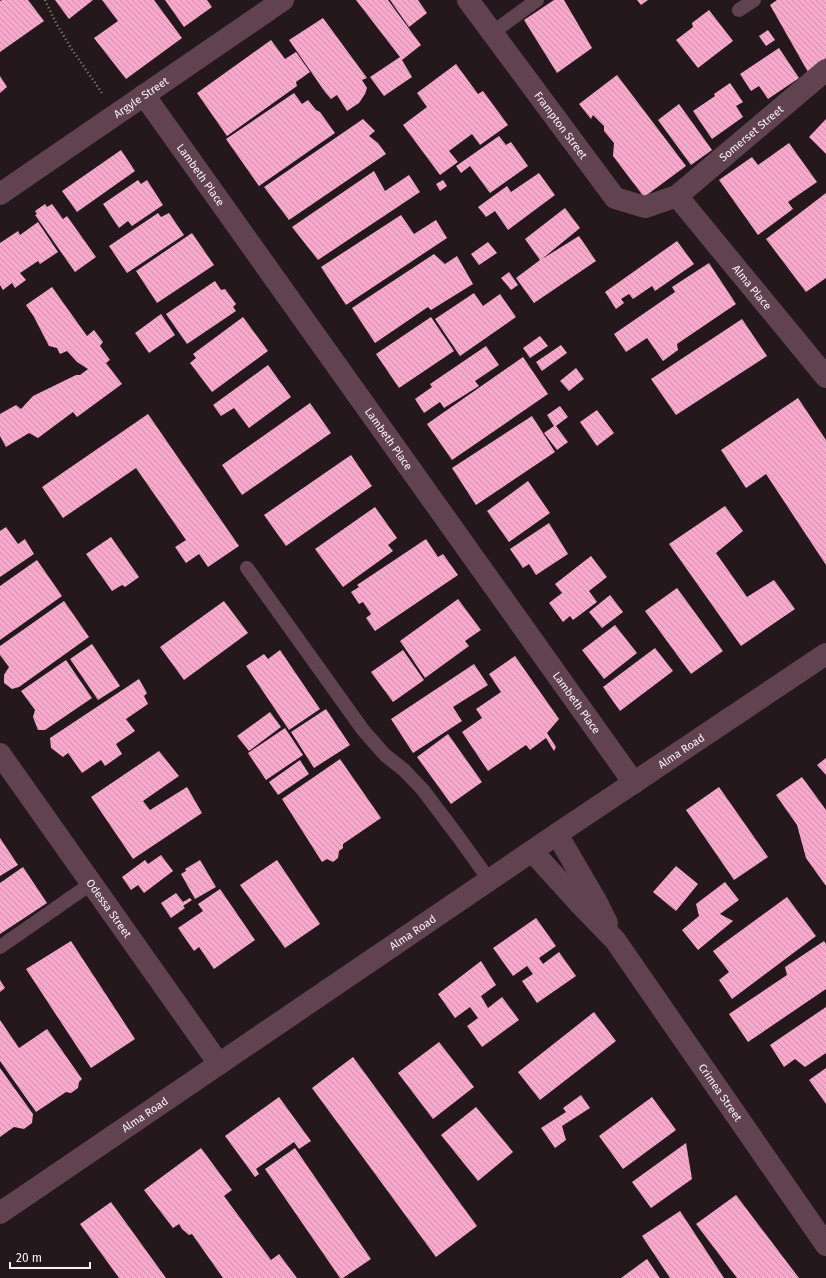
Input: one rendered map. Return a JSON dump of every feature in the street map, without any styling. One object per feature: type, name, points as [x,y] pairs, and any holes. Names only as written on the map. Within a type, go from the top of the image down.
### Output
[{"type":"street","name":"Argyle Street","points":[[0,194],[283,0]]},
{"type":"street","name":"Frampton Street","points":[[468,0],[615,198],[645,207],[677,196]]},
{"type":"street","name":"Somerset Street","points":[[677,196],[826,70]]},
{"type":"street","name":"Lambeth Place","points":[[144,96],[634,783]]},
{"type":"street","name":"Alma Place","points":[[677,196],[823,367]]},
{"type":"street","name":"Alma Road","points":[[0,1213],[557,834],[826,654]]},
{"type":"street","name":"Odessa Street","points":[[0,754],[219,1064]]},
{"type":"street","name":"Crimea Street","points":[[557,834],[596,901],[615,940],[826,1245]]},
{"type":"street","name":"Crimea Street","points":[[532,852],[615,940]]},
{"type":"lane","points":[[492,33],[537,0]]},
{"type":"lane","points":[[739,10],[754,0]]},
{"type":"lane","points":[[247,568],[363,730],[385,755],[404,770],[423,790],[490,881]]},
{"type":"lane","points":[[0,947],[92,883]]},
{"type":"path","points":[[45,0],[56,23],[71,48],[117,114]]},
{"type":"building","points":[[28,0],[44,21],[0,52],[0,1]]},
{"type":"building","points":[[55,0],[93,0],[69,19]]},
{"type":"building","points":[[102,0],[154,0],[182,38],[126,79],[94,38],[118,21]]},
{"type":"building","points":[[165,0],[207,0],[212,7],[184,27]]},
{"type":"building","points":[[356,0],[388,0],[421,45],[402,60],[412,77],[384,96],[370,77],[400,57]]},
{"type":"building","points":[[390,0],[418,0],[427,13],[409,27]]},
{"type":"building","points":[[554,0],[564,0],[592,48],[557,73],[524,20]]},
{"type":"building","points":[[637,0],[648,0],[641,5]]},
{"type":"building","points":[[777,0],[826,0],[826,58],[808,72],[770,5]]},
{"type":"building","points":[[709,10],[733,41],[698,68],[676,40],[693,27],[692,23]]},
{"type":"building","points":[[323,18],[367,78],[362,80],[367,88],[365,94],[359,103],[347,111],[337,95],[331,99],[325,92],[289,40]]},
{"type":"building","points":[[768,30],[775,40],[766,46],[759,36]]},
{"type":"building","points":[[271,40],[285,59],[296,52],[310,72],[296,82],[297,86],[227,136],[197,93]]},
{"type":"building","points":[[779,48],[799,78],[768,99],[759,86],[751,91],[740,74]]},
{"type":"building","points":[[456,64],[478,94],[483,91],[508,125],[480,145],[472,134],[449,151],[458,162],[440,175],[403,125],[427,107],[417,93]]},
{"type":"building","points":[[617,75],[686,166],[644,197],[613,156],[614,143],[604,131],[604,126],[593,115],[591,119],[579,104]]},
{"type":"building","points":[[0,76],[7,87],[0,93]]},
{"type":"building","points":[[730,83],[743,102],[736,106],[743,117],[712,139],[693,111],[715,96],[714,94]]},
{"type":"building","points":[[294,93],[302,104],[308,100],[316,110],[320,112],[335,133],[259,186],[226,139]]},
{"type":"building","points":[[679,104],[712,150],[691,165],[658,120]]},
{"type":"building","points":[[363,119],[375,131],[369,136],[378,143],[386,154],[289,220],[264,187]]},
{"type":"building","points":[[826,119],[826,154],[809,137]]},
{"type":"building","points":[[499,136],[506,145],[511,142],[528,166],[490,193],[470,166],[461,173],[456,166]]},
{"type":"building","points":[[789,143],[817,182],[788,202],[793,209],[758,235],[719,180],[752,157],[758,165]]},
{"type":"building","points":[[121,150],[135,171],[77,212],[62,191]]},
{"type":"building","points":[[374,171],[385,191],[409,175],[420,192],[318,260],[292,227]]},
{"type":"building","points":[[539,173],[555,195],[508,230],[495,211],[486,217],[478,207],[507,186],[511,192]]},
{"type":"building","points":[[138,180],[141,184],[147,180],[163,205],[132,226],[128,221],[119,228],[103,204]]},
{"type":"building","points":[[443,180],[447,186],[440,191],[436,184]]},
{"type":"building","points":[[826,193],[826,278],[806,292],[766,239]]},
{"type":"building","points":[[45,204],[47,207],[52,204],[63,219],[67,216],[96,257],[75,272],[35,215],[37,214],[35,211]]},
{"type":"building","points":[[565,208],[580,228],[542,259],[579,236],[596,261],[534,303],[516,278],[540,260],[525,239]]},
{"type":"building","points":[[158,213],[161,217],[169,213],[184,235],[127,273],[109,246]]},
{"type":"building","points":[[401,215],[414,234],[436,220],[447,238],[346,305],[321,267]]},
{"type":"building","points":[[38,222],[58,252],[40,264],[38,261],[20,273],[26,280],[15,288],[12,283],[3,290],[0,285],[0,243],[18,231],[20,235]]},
{"type":"building","points":[[192,233],[214,265],[157,303],[136,271]]},
{"type":"building","points":[[677,241],[694,264],[655,291],[652,286],[633,299],[629,294],[621,299],[624,303],[616,309],[605,292]]},
{"type":"building","points":[[488,242],[497,253],[479,265],[471,254]]},
{"type":"building","points":[[434,254],[445,264],[457,256],[473,284],[431,310],[428,307],[375,343],[352,308]]},
{"type":"building","points":[[709,263],[736,304],[677,344],[678,350],[663,361],[647,338],[626,352],[614,334],[675,292],[672,287]]},
{"type":"building","points":[[509,272],[518,285],[511,290],[501,278]]},
{"type":"building","points":[[215,281],[221,290],[225,289],[236,304],[233,307],[236,311],[187,344],[166,314]]},
{"type":"building","points":[[52,287],[87,336],[94,330],[103,342],[100,346],[110,360],[106,363],[122,384],[77,417],[73,412],[38,438],[29,433],[6,447],[0,436],[0,414],[16,405],[21,409],[33,396],[76,375],[80,375],[88,369],[77,362],[67,351],[60,354],[57,348],[49,346],[26,305]]},
{"type":"building","points":[[474,293],[483,306],[500,294],[516,317],[460,356],[435,319]]},
{"type":"building","points":[[161,314],[175,335],[149,353],[135,333]]},
{"type":"building","points":[[243,317],[268,351],[212,392],[190,363],[196,358],[193,354]]},
{"type":"building","points":[[431,317],[454,351],[399,388],[376,354]]},
{"type":"building","points":[[742,319],[767,356],[676,415],[651,379]]},
{"type":"building","points":[[540,336],[548,346],[530,358],[523,348]]},
{"type":"building","points":[[561,345],[567,353],[542,371],[536,362]]},
{"type":"building","points":[[486,346],[499,365],[475,381],[479,386],[444,408],[440,402],[424,413],[415,399],[432,387],[430,384]]},
{"type":"building","points":[[523,357],[548,394],[452,460],[427,424]]},
{"type":"building","points":[[268,365],[291,397],[249,428],[234,408],[221,416],[213,405]]},
{"type":"building","points":[[576,368],[584,379],[569,391],[560,381]]},
{"type":"building","points":[[798,398],[826,440],[826,565],[766,474],[746,488],[721,450]]},
{"type":"building","points":[[310,403],[331,433],[242,495],[222,465]]},
{"type":"building","points":[[560,406],[568,417],[556,426],[568,442],[557,450],[544,433],[554,426],[547,415]]},
{"type":"building","points":[[597,410],[614,433],[597,446],[580,422]]},
{"type":"building","points":[[148,414],[239,546],[208,567],[199,554],[186,563],[175,547],[186,540],[136,468],[63,518],[42,487]]},
{"type":"building","points":[[532,416],[555,452],[476,505],[452,468]]},
{"type":"building","points":[[351,455],[372,486],[286,546],[264,515]]},
{"type":"building","points":[[528,481],[550,513],[509,542],[487,511]]},
{"type":"building","points":[[725,506],[743,531],[716,553],[747,597],[774,580],[795,609],[741,646],[669,544]]},
{"type":"building","points":[[375,507],[397,538],[388,545],[393,551],[343,587],[315,549]]},
{"type":"building","points":[[549,523],[568,554],[536,575],[529,564],[523,568],[510,549]]},
{"type":"building","points":[[6,527],[18,544],[25,539],[34,554],[0,577],[0,531]]},
{"type":"building","points":[[111,537],[139,577],[125,587],[122,585],[112,591],[86,554]]},
{"type":"building","points":[[426,539],[438,557],[443,554],[458,575],[375,631],[366,618],[371,614],[363,602],[359,604],[351,592],[359,587],[357,585]]},
{"type":"building","points":[[591,556],[607,577],[589,591],[597,602],[573,620],[570,616],[563,622],[549,603],[562,593],[555,584]]},
{"type":"building","points":[[37,560],[62,596],[0,640],[0,586]]},
{"type":"building","points":[[677,588],[723,651],[691,674],[645,611]]},
{"type":"building","points":[[610,595],[623,612],[602,628],[589,612]]},
{"type":"building","points":[[458,599],[481,630],[465,641],[469,646],[425,678],[400,641]]},
{"type":"building","points":[[64,601],[89,637],[19,687],[12,689],[4,683],[4,675],[9,667],[0,655],[0,646]]},
{"type":"building","points":[[224,601],[248,633],[184,680],[160,647]]},
{"type":"building","points":[[615,625],[637,653],[604,679],[582,650]]},
{"type":"building","points":[[92,644],[120,686],[98,700],[70,659]]},
{"type":"building","points":[[655,648],[673,671],[620,711],[603,687]]},
{"type":"building","points":[[280,650],[320,709],[289,730],[246,666],[264,654],[268,659]]},
{"type":"building","points":[[403,650],[424,680],[393,702],[371,672]]},
{"type":"building","points":[[515,656],[559,719],[547,733],[556,747],[554,751],[546,738],[530,750],[526,745],[488,771],[462,732],[482,718],[476,709],[501,692],[489,674]]},
{"type":"building","points":[[66,660],[92,698],[45,730],[38,730],[33,717],[35,710],[21,691]]},
{"type":"building","points":[[474,664],[488,685],[453,707],[462,721],[413,753],[391,719]]},
{"type":"building","points":[[139,679],[147,693],[144,696],[148,704],[126,719],[135,731],[116,744],[122,754],[105,766],[101,760],[82,773],[68,753],[63,757],[51,748],[50,738]]},
{"type":"building","points":[[326,709],[350,745],[314,768],[291,732]]},
{"type":"building","points":[[270,712],[281,727],[249,751],[237,736]]},
{"type":"building","points":[[285,728],[303,755],[266,780],[248,753]]},
{"type":"building","points":[[448,734],[482,782],[451,804],[417,757]]},
{"type":"building","points":[[159,751],[179,776],[143,801],[150,810],[187,787],[202,813],[133,859],[91,797]]},
{"type":"building","points":[[826,758],[826,775],[817,765]]},
{"type":"building","points":[[340,759],[381,818],[343,844],[343,848],[339,851],[338,858],[333,862],[327,859],[322,862],[282,799]]},
{"type":"building","points":[[300,760],[309,774],[278,795],[269,782]]},
{"type":"building","points":[[802,777],[826,810],[826,886],[806,858],[797,825],[776,795]]},
{"type":"building","points":[[719,787],[768,857],[734,880],[686,810]]},
{"type":"building","points":[[0,838],[18,865],[0,876]]},
{"type":"building","points":[[161,855],[173,871],[144,893],[138,885],[131,890],[122,877],[145,860],[148,864]]},
{"type":"building","points":[[200,860],[216,887],[195,899],[181,874],[186,871],[185,869]]},
{"type":"building","points":[[277,860],[320,924],[285,948],[240,885]]},
{"type":"building","points":[[676,866],[698,884],[676,911],[653,892]]},
{"type":"building","points":[[23,867],[47,903],[0,934],[0,883]]},
{"type":"building","points":[[725,882],[739,900],[720,914],[733,921],[698,950],[682,930],[699,916],[696,904]]},
{"type":"building","points":[[220,889],[255,940],[214,969],[199,947],[194,951],[178,928],[203,911],[198,904]]},
{"type":"building","points":[[176,893],[183,902],[190,898],[192,900],[183,906],[185,908],[171,918],[161,903]]},
{"type":"building","points":[[787,897],[816,936],[732,999],[719,980],[729,972],[713,951]]},
{"type":"building","points":[[536,918],[556,946],[539,958],[543,964],[559,952],[576,976],[537,1003],[522,981],[533,974],[527,966],[513,976],[493,948]]},
{"type":"building","points":[[71,941],[135,1039],[91,1068],[26,969]]},
{"type":"building","points":[[824,941],[826,944],[826,989],[748,1042],[729,1014],[787,975],[785,967]]},
{"type":"building","points":[[481,961],[496,985],[481,996],[488,1008],[502,997],[519,1020],[482,1047],[467,1026],[478,1018],[470,1007],[455,1018],[438,994]]},
{"type":"building","points":[[0,980],[5,988],[0,992]]},
{"type":"building","points":[[826,1007],[826,1053],[805,1067],[795,1059],[784,1067],[770,1045]]},
{"type":"building","points":[[594,1012],[616,1041],[540,1100],[518,1072]]},
{"type":"building","points":[[0,1020],[19,1048],[47,1029],[82,1079],[79,1082],[78,1088],[71,1093],[66,1092],[36,1112],[0,1061]]},
{"type":"building","points":[[439,1042],[474,1087],[433,1119],[398,1073]]},
{"type":"building","points":[[353,1057],[477,1226],[436,1257],[312,1088]]},
{"type":"building","points":[[0,1068],[33,1114],[32,1123],[24,1129],[14,1127],[0,1137]]},
{"type":"building","points":[[826,1068],[826,1104],[809,1080]]},
{"type":"building","points":[[581,1095],[590,1108],[562,1126],[566,1140],[555,1148],[541,1128],[566,1112],[563,1108]]},
{"type":"building","points":[[279,1097],[311,1141],[299,1149],[294,1142],[256,1169],[259,1174],[255,1177],[225,1136]]},
{"type":"building","points":[[652,1097],[676,1130],[623,1169],[599,1136]]},
{"type":"building","points":[[476,1107],[513,1152],[478,1181],[441,1135]]},
{"type":"building","points":[[686,1143],[692,1179],[651,1208],[632,1182]]},
{"type":"building","points":[[201,1148],[232,1190],[224,1196],[271,1260],[279,1254],[297,1278],[223,1278],[192,1234],[189,1235],[179,1224],[173,1228],[144,1190]]},
{"type":"building","points":[[295,1148],[371,1259],[343,1278],[340,1278],[265,1169]]},
{"type":"building","points":[[736,1195],[799,1278],[737,1278],[696,1224]]},
{"type":"building","points":[[111,1202],[166,1278],[119,1278],[80,1224]]},
{"type":"building","points":[[680,1211],[724,1278],[670,1278],[642,1236]]},
{"type":"building","points":[[647,1259],[660,1278],[621,1278]]}]
